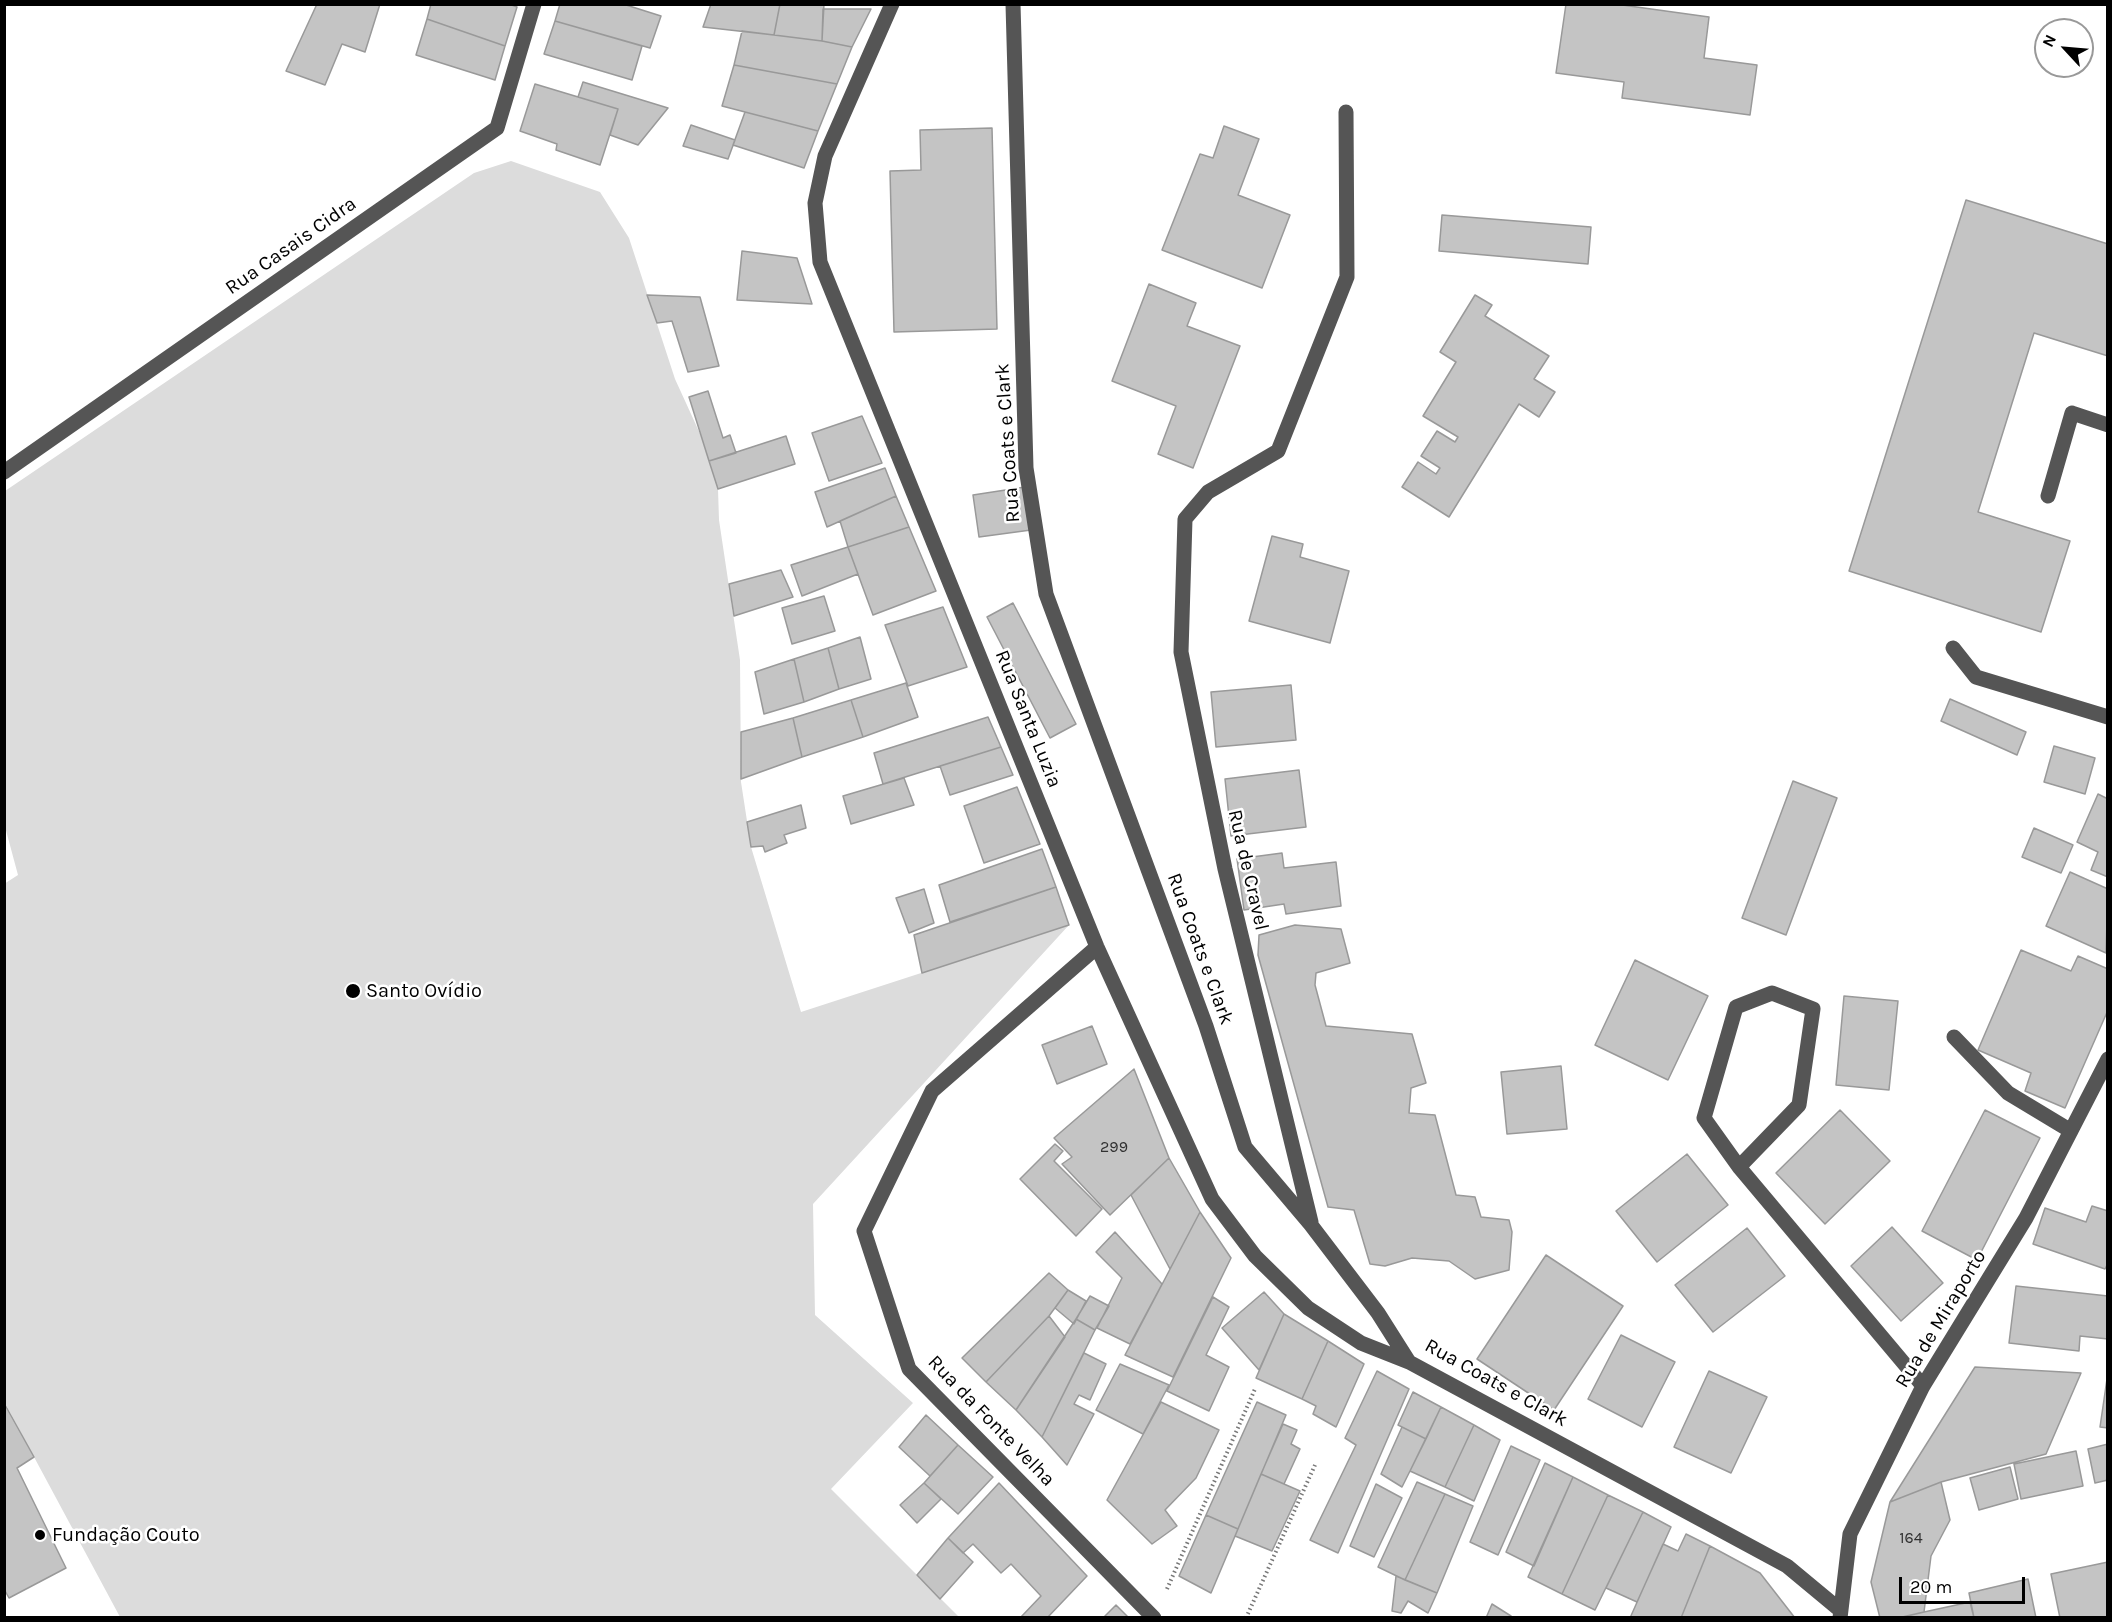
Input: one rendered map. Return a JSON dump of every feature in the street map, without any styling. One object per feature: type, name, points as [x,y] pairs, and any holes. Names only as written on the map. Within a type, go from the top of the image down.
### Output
[{"type":"street","name":"Rua Casais Cidra","points":[[4,472],[497,128],[534,4]]},
{"type":"street","name":"Rua Santa Luzia","points":[[892,4],[825,156],[816,203],[820,262],[1097,947],[1212,1198],[1255,1256],[1308,1308],[1361,1343],[1409,1362]]},
{"type":"street","name":"Rua Coats e Clark","points":[[1013,4],[1026,468],[1046,594],[1206,1026],[1245,1147],[1311,1225],[1378,1313],[1409,1362],[1787,1566],[1840,1614]]},
{"type":"street","name":"Rua de Cravel","points":[[1311,1225],[1225,869],[1181,652],[1185,519],[1208,492],[1278,451],[1347,277],[1346,112]]},
{"type":"street","points":[[2048,496],[2072,413],[2108,425]]},
{"type":"street","points":[[1953,648],[1976,677],[2108,717]]},
{"type":"street","name":"Rua da Fonte Velha","points":[[1097,947],[932,1091],[864,1231],[909,1369],[1154,1617]]},
{"type":"street","points":[[1739,1167],[1799,1105],[1813,1009],[1772,993],[1736,1006],[1704,1118],[1739,1167],[1923,1386]]},
{"type":"street","points":[[1954,1037],[2008,1094],[2071,1131]]},
{"type":"street","name":"Rua de Miraporto","points":[[1840,1614],[1850,1534],[1923,1386],[2026,1218],[2108,1059]]},
{"type":"path","points":[[1164,1596],[1255,1389]]},
{"type":"path","points":[[1246,1617],[1315,1466]]},
{"type":"shaded area","name":"Santo Ovídio","points":[[511,161],[600,192],[629,238],[675,379],[702,438],[718,489],[719,520],[740,660],[741,782],[751,847],[801,1012],[1069,925],[813,1204],[815,1315],[913,1403],[831,1489],[959,1617],[120,1617],[5,1403],[4,884],[18,875],[4,823],[5,491],[474,173]]},
{"type":"building","points":[[317,4],[380,4],[365,52],[342,44],[325,85],[286,71]]},
{"type":"building","points":[[431,4],[509,4],[517,7],[505,46],[427,19]]},
{"type":"building","points":[[560,4],[623,4],[661,16],[650,48],[555,21]]},
{"type":"building","points":[[711,4],[780,4],[774,35],[703,27]]},
{"type":"building","points":[[780,4],[824,4],[822,41],[774,35]]},
{"type":"building","points":[[1566,4],[1615,4],[1709,17],[1704,58],[1757,65],[1750,115],[1622,98],[1624,82],[1556,73]]},
{"type":"building","points":[[823,9],[871,9],[852,47],[822,41]]},
{"type":"building","points":[[427,19],[505,46],[495,80],[416,55]]},
{"type":"building","points":[[555,21],[642,46],[632,80],[544,54]]},
{"type":"building","points":[[742,31],[852,47],[837,84],[734,65]]},
{"type":"building","points":[[734,65],[837,84],[818,131],[722,106]]},
{"type":"building","points":[[583,82],[668,108],[638,145],[610,135],[618,109],[578,97]]},
{"type":"building","points":[[535,84],[618,109],[600,165],[556,150],[557,144],[520,131]]},
{"type":"building","points":[[745,112],[818,131],[804,168],[733,145]]},
{"type":"building","points":[[691,125],[735,140],[728,159],[683,146]]},
{"type":"building","points":[[1224,126],[1259,139],[1238,195],[1290,215],[1262,288],[1162,250],[1200,154],[1213,158]]},
{"type":"building","points":[[992,128],[997,329],[894,332],[890,171],[921,170],[920,130]]},
{"type":"building","points":[[1966,200],[2108,244],[2108,356],[2034,333],[1978,512],[2070,541],[2041,632],[1849,571]]},
{"type":"building","points":[[1442,215],[1591,227],[1588,264],[1439,251]]},
{"type":"building","points":[[742,251],[797,258],[812,304],[737,300]]},
{"type":"building","points":[[1149,284],[1196,303],[1187,326],[1240,346],[1193,468],[1158,454],[1176,406],[1112,381]]},
{"type":"building","points":[[647,295],[700,297],[719,366],[688,372],[672,321],[657,323]]},
{"type":"building","points":[[1475,295],[1492,305],[1485,316],[1549,356],[1534,379],[1555,392],[1539,417],[1519,404],[1449,517],[1402,487],[1418,462],[1436,474],[1440,468],[1421,456],[1437,431],[1455,442],[1458,437],[1423,416],[1456,362],[1440,352]]},
{"type":"building","points":[[708,391],[723,438],[730,435],[736,453],[709,461],[689,397]]},
{"type":"building","points":[[862,416],[882,463],[829,481],[812,433]]},
{"type":"building","points":[[786,436],[795,464],[718,489],[709,461]]},
{"type":"building","points":[[885,468],[896,496],[827,527],[815,492]]},
{"type":"building","points":[[1025,487],[1031,530],[979,537],[973,495]]},
{"type":"building","points":[[896,496],[909,527],[848,547],[840,521]]},
{"type":"building","points":[[909,527],[936,591],[873,615],[848,547]]},
{"type":"building","points":[[1272,536],[1303,544],[1300,557],[1349,571],[1330,643],[1249,621]]},
{"type":"building","points":[[848,547],[858,574],[802,596],[791,565]]},
{"type":"building","points":[[781,570],[793,597],[734,616],[729,584]]},
{"type":"building","points":[[824,596],[835,631],[792,644],[782,608]]},
{"type":"building","points":[[1013,603],[1076,724],[1050,738],[987,617]]},
{"type":"building","points":[[943,607],[967,667],[908,686],[885,625]]},
{"type":"building","points":[[860,637],[871,679],[839,689],[828,648]]},
{"type":"building","points":[[828,648],[839,689],[804,702],[794,659]]},
{"type":"building","points":[[794,659],[804,702],[764,714],[755,672]]},
{"type":"building","points":[[906,683],[918,717],[863,737],[851,700]]},
{"type":"building","points":[[1291,685],[1296,740],[1216,747],[1211,692]]},
{"type":"building","points":[[1950,699],[2026,732],[2017,755],[1941,721]]},
{"type":"building","points":[[851,700],[863,737],[802,757],[793,718]]},
{"type":"building","points":[[988,717],[1001,747],[883,784],[874,753]]},
{"type":"building","points":[[793,718],[802,757],[741,779],[741,732]]},
{"type":"building","points":[[2054,746],[2095,758],[2085,794],[2044,782]]},
{"type":"building","points":[[1001,747],[1013,775],[950,795],[940,766]]},
{"type":"building","points":[[1299,770],[1306,827],[1231,836],[1225,779]]},
{"type":"building","points":[[904,778],[914,805],[851,824],[843,796]]},
{"type":"building","points":[[1793,781],[1837,798],[1786,935],[1742,918]]},
{"type":"building","points":[[1017,787],[1040,844],[984,863],[964,806]]},
{"type":"building","points":[[2098,794],[2108,799],[2108,877],[2091,870],[2098,852],[2077,842]]},
{"type":"building","points":[[801,805],[806,828],[784,835],[787,843],[765,852],[763,846],[751,847],[747,822]]},
{"type":"building","points":[[2034,828],[2073,845],[2061,873],[2022,857]]},
{"type":"building","points":[[1042,849],[1056,887],[950,922],[939,885]]},
{"type":"building","points":[[1282,853],[1284,868],[1336,862],[1341,906],[1286,914],[1284,904],[1244,910],[1237,859]]},
{"type":"building","points":[[2070,872],[2108,889],[2106,953],[2046,926]]},
{"type":"building","points":[[1056,887],[1069,925],[922,973],[914,935]]},
{"type":"building","points":[[924,889],[934,923],[909,933],[896,898]]},
{"type":"building","points":[[1295,925],[1341,929],[1350,963],[1316,973],[1315,985],[1326,1026],[1412,1034],[1426,1083],[1411,1088],[1409,1113],[1435,1115],[1456,1195],[1475,1197],[1481,1217],[1509,1220],[1512,1232],[1509,1270],[1475,1279],[1449,1261],[1412,1258],[1385,1266],[1370,1264],[1354,1210],[1328,1207],[1258,955],[1259,935]]},
{"type":"building","points":[[2021,950],[2071,971],[2078,956],[2108,969],[2108,1010],[2065,1108],[2025,1091],[2031,1073],[1978,1050]]},
{"type":"building","points":[[1635,960],[1708,996],[1668,1080],[1595,1045]]},
{"type":"building","points":[[1844,996],[1898,1001],[1889,1090],[1836,1085]]},
{"type":"building","points":[[1092,1026],[1107,1064],[1057,1084],[1042,1045]]},
{"type":"building","points":[[1561,1066],[1567,1129],[1507,1134],[1501,1072]]},
{"type":"building","points":[[1134,1069],[1169,1158],[1110,1215],[1062,1164],[1072,1157],[1054,1138]]},
{"type":"building","points":[[1840,1110],[1890,1161],[1825,1224],[1776,1173]]},
{"type":"building","points":[[1985,1110],[2040,1138],[1977,1260],[1922,1231]]},
{"type":"building","points":[[1055,1144],[1063,1151],[1054,1161],[1102,1209],[1076,1236],[1020,1179]]},
{"type":"building","points":[[1687,1154],[1728,1205],[1657,1262],[1616,1211]]},
{"type":"building","points":[[1169,1158],[1200,1212],[1170,1269],[1131,1195]]},
{"type":"building","points":[[2092,1206],[2108,1211],[2108,1263],[2105,1269],[2033,1244],[2045,1208],[2086,1222]]},
{"type":"building","points":[[1200,1212],[1231,1258],[1173,1377],[1125,1355]]},
{"type":"building","points":[[1892,1227],[1943,1283],[1901,1321],[1851,1266]]},
{"type":"building","points":[[1747,1228],[1785,1276],[1713,1332],[1675,1285]]},
{"type":"building","points":[[1115,1232],[1162,1284],[1130,1344],[1097,1328],[1122,1278],[1096,1252]]},
{"type":"building","points":[[1546,1255],[1623,1306],[1554,1410],[1477,1359]]},
{"type":"building","points":[[1049,1273],[1068,1290],[1049,1316],[986,1382],[962,1358]]},
{"type":"building","points":[[2016,1286],[2108,1296],[2108,1339],[2080,1336],[2079,1351],[2009,1343]]},
{"type":"building","points":[[1068,1290],[1086,1301],[1074,1324],[1055,1308]]},
{"type":"building","points":[[1264,1292],[1284,1314],[1259,1370],[1222,1328]]},
{"type":"building","points":[[1090,1296],[1109,1306],[1095,1330],[1076,1319]]},
{"type":"building","points":[[1213,1297],[1229,1307],[1206,1355],[1229,1367],[1209,1411],[1167,1391]]},
{"type":"building","points":[[1284,1314],[1328,1341],[1302,1399],[1256,1378]]},
{"type":"building","points":[[1049,1316],[1065,1337],[1016,1410],[986,1382]]},
{"type":"building","points":[[1076,1319],[1095,1330],[1042,1437],[1016,1410]]},
{"type":"building","points":[[1621,1335],[1675,1362],[1642,1427],[1588,1399]]},
{"type":"building","points":[[1328,1341],[1364,1364],[1336,1427],[1313,1414],[1316,1406],[1302,1399]]},
{"type":"building","points":[[1084,1353],[1106,1364],[1090,1400],[1079,1395],[1074,1404],[1094,1414],[1067,1465],[1042,1437]]},
{"type":"building","points":[[1120,1364],[1169,1385],[1143,1434],[1096,1410]]},
{"type":"building","points":[[1975,1367],[2081,1373],[2046,1454],[1941,1482],[1890,1502]]},
{"type":"building","points":[[1377,1371],[1409,1389],[1338,1553],[1310,1540],[1356,1445],[1345,1438]]},
{"type":"building","points":[[1709,1371],[1767,1397],[1731,1473],[1674,1447]]},
{"type":"building","points":[[2108,1372],[2108,1428],[2100,1427]]},
{"type":"building","points":[[1413,1392],[1441,1407],[1426,1439],[1398,1425]]},
{"type":"building","points":[[1161,1402],[1219,1430],[1196,1478],[1165,1510],[1177,1526],[1152,1544],[1107,1500]]},
{"type":"building","points":[[1257,1402],[1286,1415],[1238,1529],[1206,1515]]},
{"type":"building","points":[[4,1403],[34,1457],[17,1468],[66,1568],[9,1598],[4,1589]]},
{"type":"building","points":[[1441,1407],[1474,1425],[1445,1487],[1410,1471]]},
{"type":"building","points":[[926,1415],[958,1445],[930,1476],[899,1447]]},
{"type":"building","points":[[1283,1424],[1297,1430],[1291,1444],[1300,1449],[1284,1484],[1261,1474]]},
{"type":"building","points":[[1474,1425],[1500,1440],[1474,1501],[1445,1487]]},
{"type":"building","points":[[1402,1427],[1426,1439],[1402,1487],[1381,1474]]},
{"type":"building","points":[[2108,1444],[2108,1480],[2095,1483],[2088,1449]]},
{"type":"building","points":[[958,1445],[993,1477],[958,1514],[924,1483]]},
{"type":"building","points":[[1511,1446],[1540,1460],[1498,1555],[1470,1542]]},
{"type":"building","points":[[2076,1451],[2083,1486],[2021,1499],[2014,1464]]},
{"type":"building","points":[[1545,1463],[1573,1477],[1534,1566],[1506,1552]]},
{"type":"building","points":[[2010,1467],[2018,1499],[1979,1510],[1970,1478]]},
{"type":"building","points":[[1261,1474],[1300,1491],[1272,1551],[1235,1536]]},
{"type":"building","points":[[1573,1477],[1608,1495],[1562,1594],[1528,1577]]},
{"type":"building","points":[[1417,1482],[1445,1494],[1405,1580],[1378,1567]]},
{"type":"building","points":[[1941,1482],[1950,1520],[1931,1556],[1924,1612],[1898,1618],[1880,1618],[1871,1582],[1890,1502]]},
{"type":"building","points":[[924,1483],[941,1499],[917,1523],[900,1505]]},
{"type":"building","points":[[999,1483],[1087,1576],[1047,1618],[1020,1618],[1041,1596],[1011,1564],[1001,1573],[973,1544],[963,1553],[948,1538]]},
{"type":"building","points":[[1376,1484],[1402,1498],[1374,1557],[1350,1546]]},
{"type":"building","points":[[1445,1494],[1473,1506],[1437,1593],[1405,1580]]},
{"type":"building","points":[[1608,1495],[1643,1512],[1595,1610],[1562,1594]]},
{"type":"building","points":[[1643,1512],[1671,1527],[1637,1602],[1606,1588]]},
{"type":"building","points":[[1206,1515],[1238,1529],[1211,1593],[1179,1576]]},
{"type":"building","points":[[1686,1534],[1710,1546],[1681,1618],[1630,1618],[1663,1544],[1678,1551]]},
{"type":"building","points":[[948,1538],[973,1562],[940,1599],[917,1575]]},
{"type":"building","points":[[1710,1546],[1760,1573],[1795,1618],[1681,1618]]},
{"type":"building","points":[[2108,1562],[2108,1618],[2060,1618],[2051,1574]]},
{"type":"building","points":[[1396,1576],[1437,1593],[1428,1613],[1408,1601],[1401,1613],[1392,1611]]},
{"type":"building","points":[[2028,1579],[2036,1618],[1974,1618],[1969,1593]]},
{"type":"building","points":[[1970,1602],[1974,1618],[1899,1618],[1924,1612]]},
{"type":"building","points":[[1492,1604],[1511,1616],[1511,1618],[1486,1618]]},
{"type":"building","points":[[1116,1605],[1129,1618],[1103,1618]]},
{"type":"place","name":"Santo Ovídio","points":[[353,991]]},
{"type":"place","name":"Fundação Couto","points":[[40,1535]]}]
